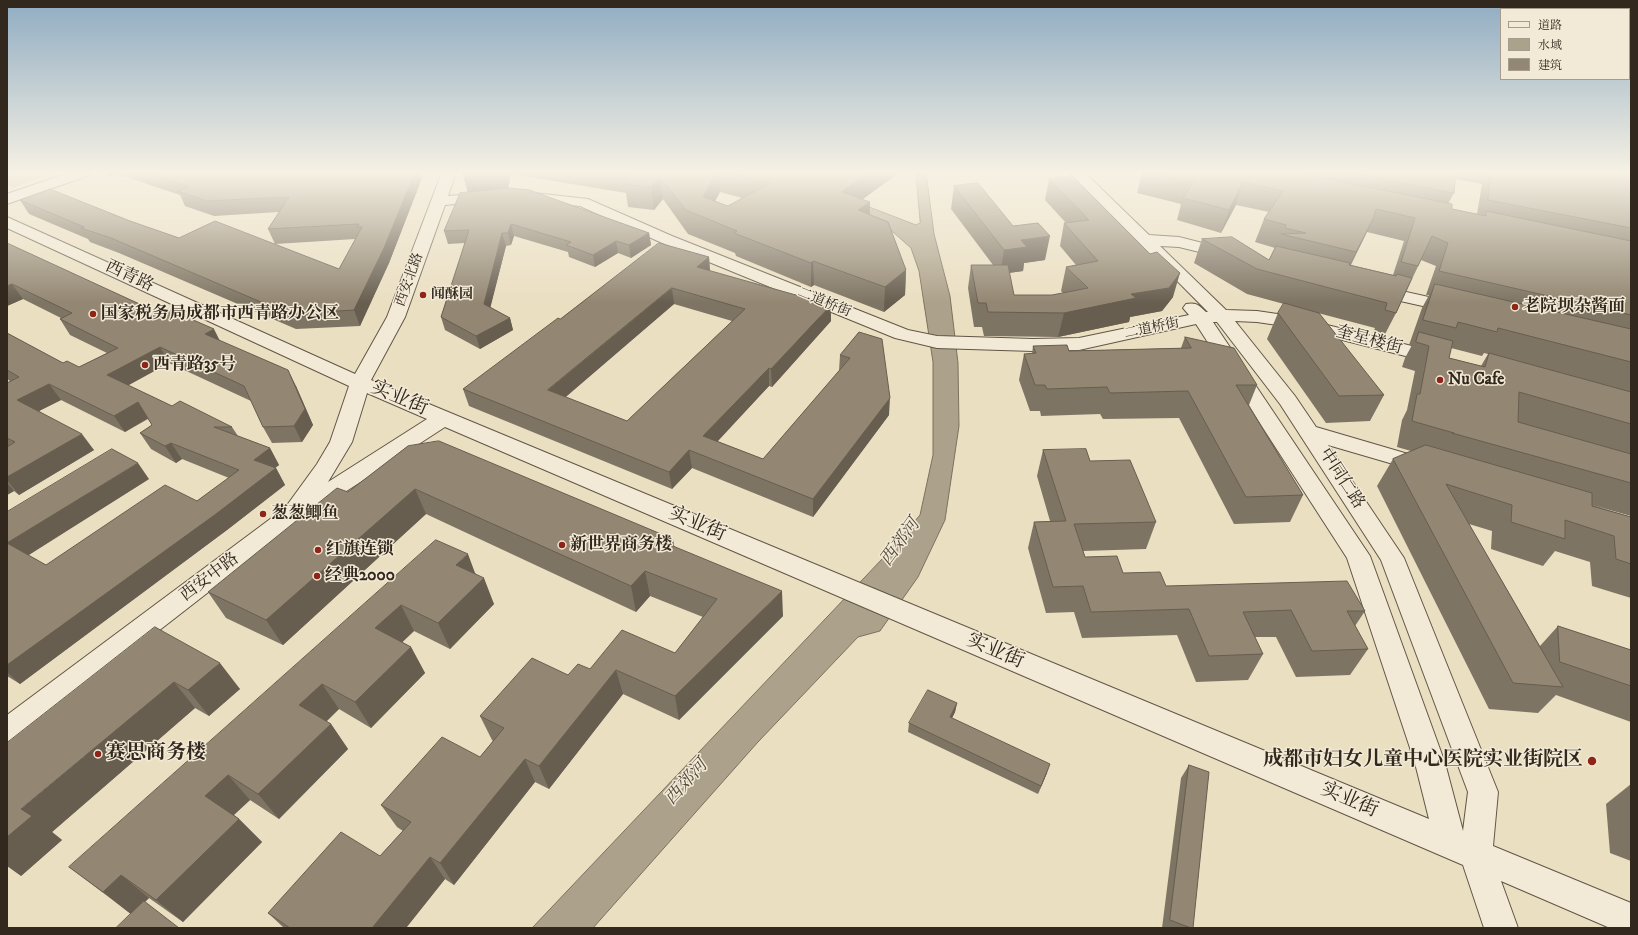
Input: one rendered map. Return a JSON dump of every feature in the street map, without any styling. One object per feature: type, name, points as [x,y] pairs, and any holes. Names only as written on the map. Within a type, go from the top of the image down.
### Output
[{"type":"street","name":"西安北路","points":[[360,383],[396,317],[433,216]]},
{"type":"street","name":"二道桥街","points":[[614,216],[666,239],[914,338],[937,342],[1079,344],[1211,317]]},
{"type":"street","points":[[1108,216],[1211,317],[1358,556],[1430,763],[1464,850],[1501,928]]},
{"type":"street","name":"中同仁路","points":[[1120,216],[1145,240],[1211,317],[1288,400],[1392,558],[1483,792],[1464,850]]},
{"type":"street","name":"西青路","points":[[7,222],[360,383]]},
{"type":"street","points":[[1145,240],[1179,242],[1241,257]]},
{"type":"street","points":[[1356,285],[1470,312]]},
{"type":"street","name":"奎星楼街","points":[[1211,317],[1274,317],[1457,364]]},
{"type":"street","name":"实业街","points":[[360,383],[1631,920]]},
{"type":"street","name":"西安中路","points":[[7,732],[293,514],[325,469],[341,442],[360,383]]},
{"type":"street","points":[[293,514],[444,418]]},
{"type":"street","points":[[1310,432],[1440,471]]},
{"type":"water","name":"西郊河","points":[[860,216],[892,216],[916,225],[920,223],[919,216],[932,216],[934,234],[950,296],[958,363],[959,426],[945,520],[918,577],[880,631],[858,637],[758,742],[593,928],[532,928],[883,558],[920,515],[933,455],[933,362],[919,271],[911,248],[893,232]]},
{"type":"building","points":[[57,216],[117,216],[179,238],[215,221],[339,269],[362,227],[357,227],[359,224],[268,229],[277,216],[397,216],[384,248],[354,310],[289,314],[111,238],[81,228],[84,227]]},
{"type":"building","points":[[450,216],[601,216],[649,233],[629,245],[616,241],[593,255],[566,245],[571,242],[511,224],[508,233],[502,233],[484,304],[510,318],[476,336],[441,317],[469,230],[444,231]]},
{"type":"building","points":[[700,216],[872,216],[888,222],[906,270],[885,287],[813,261],[811,263],[734,233],[737,231]]},
{"type":"building","points":[[977,216],[1005,216],[1013,226],[1038,223],[1050,236],[1021,240],[1027,247],[1004,250]]},
{"type":"building","points":[[1085,216],[1112,216],[1150,254],[1157,252],[1180,273],[1169,288],[1131,294],[1136,298],[1064,313],[988,312],[986,303],[978,303],[971,265],[1008,265],[1014,295],[1052,295],[1088,288],[1066,267],[1098,261],[1064,223],[1089,220]]},
{"type":"building","points":[[1266,216],[1374,216],[1356,252],[1281,234],[1306,233],[1285,228],[1286,225],[1264,219]]},
{"type":"building","points":[[1405,216],[1508,216],[1631,241],[1631,315],[1439,271],[1448,243],[1432,236],[1418,266],[1401,262],[1415,218]]},
{"type":"building","points":[[1568,216],[1631,216],[1631,228]]},
{"type":"building","points":[[1232,237],[1269,260],[1276,246],[1350,263],[1349,265],[1396,276],[1397,274],[1412,278],[1396,313],[1385,310],[1387,303],[1257,269],[1202,239]]},
{"type":"building","points":[[7,243],[159,313],[168,309],[214,329],[205,334],[288,370],[305,409],[294,426],[263,427],[244,386],[160,347],[107,375],[172,406],[180,401],[232,427],[214,427],[270,448],[254,460],[276,468],[216,514],[7,665],[7,543],[46,565],[165,485],[197,501],[239,470],[171,443],[165,446],[140,433],[152,425],[138,402],[114,416],[49,384],[17,400],[82,434],[7,477],[7,447],[15,442],[7,438],[7,383],[19,377],[7,370],[7,333],[63,363],[67,361],[79,367],[118,348],[60,319],[72,313],[12,284],[7,286]]},
{"type":"building","points":[[659,243],[709,257],[697,267],[831,305],[771,369],[769,368],[703,436],[763,459],[850,358],[840,355],[859,332],[882,339],[890,398],[813,499],[689,450],[669,472],[463,389],[558,318],[560,319]],"holes":[[[672,288],[745,309],[627,421],[548,390]]]},
{"type":"building","points":[[1435,284],[1631,329],[1631,362],[1498,328],[1497,332],[1458,322],[1456,328],[1423,320]]},
{"type":"building","points":[[1284,303],[1319,313],[1384,395],[1339,396],[1278,313]]},
{"type":"building","points":[[1419,332],[1453,341],[1449,358],[1485,367],[1489,353],[1631,392],[1631,424],[1519,392],[1518,422],[1631,454],[1631,483],[1412,421],[1417,394],[1420,394],[1429,346],[1416,342]]},
{"type":"building","points":[[1185,337],[1234,348],[1257,385],[1236,385],[1303,495],[1246,497],[1188,391],[1110,393],[1107,387],[1047,389],[1045,385],[1035,385],[1024,354],[1036,353],[1033,346],[1067,345],[1069,351],[1191,348]]},
{"type":"building","points":[[439,441],[673,539],[668,544],[782,591],[675,696],[616,670],[539,766],[525,759],[440,863],[430,857],[372,928],[290,928],[268,913],[341,832],[380,856],[411,822],[381,805],[442,737],[480,757],[504,728],[480,716],[532,658],[568,675],[578,664],[590,669],[622,630],[675,653],[717,599],[645,571],[631,586],[415,489],[266,620],[208,592],[337,488],[348,492],[408,446]]},
{"type":"building","points":[[1426,445],[1592,493],[1592,506],[1631,517],[1631,564],[1616,559],[1614,536],[1565,520],[1565,539],[1511,522],[1512,505],[1446,484],[1563,687],[1513,683],[1393,459]]},
{"type":"building","points":[[112,449],[138,463],[7,543],[7,512]]},
{"type":"building","points":[[1086,449],[1090,461],[1130,460],[1156,522],[1074,524],[1085,557],[1117,556],[1123,573],[1160,572],[1166,586],[1347,581],[1365,611],[1347,611],[1368,649],[1312,651],[1291,610],[1243,612],[1263,654],[1209,656],[1189,609],[1091,612],[1083,586],[1053,587],[1034,522],[1066,521],[1043,450]]},
{"type":"building","points":[[436,540],[468,554],[456,565],[484,578],[438,623],[401,605],[375,628],[411,647],[355,702],[322,684],[299,705],[331,724],[258,794],[228,775],[205,796],[239,819],[156,900],[121,875],[103,892],[69,867]]},
{"type":"building","points":[[1558,626],[1631,650],[1631,686],[1560,662]]},
{"type":"building","points":[[155,627],[220,663],[188,690],[174,682],[21,809],[32,816],[7,837],[7,743]]},
{"type":"building","points":[[928,690],[957,703],[950,717],[1050,764],[1041,786],[909,723]]},
{"type":"building","points":[[1189,765],[1209,772],[1193,928],[1170,920]]},
{"type":"building","points":[[144,901],[179,928],[116,928]]},
{"type":"place","name":"闻酥园","points":[[423,295]]},
{"type":"place","name":"老院坝杂酱面","points":[[1515,307]]},
{"type":"place","name":"国家税务局成都市西青路办公区","points":[[93,314]]},
{"type":"place","name":"西青路35号","points":[[145,365]]},
{"type":"place","name":"Nu Cafe","points":[[1440,380]]},
{"type":"place","name":"葱葱鲫鱼","points":[[263,514]]},
{"type":"place","name":"新世界商务楼","points":[[562,545]]},
{"type":"place","name":"红旗连锁","points":[[318,550]]},
{"type":"place","name":"经典2000","points":[[317,576]]},
{"type":"place","name":"赛思商务楼","points":[[98,754]]},
{"type":"place","name":"成都市妇女儿童中心医院实业街院区","points":[[1592,761]]}]
